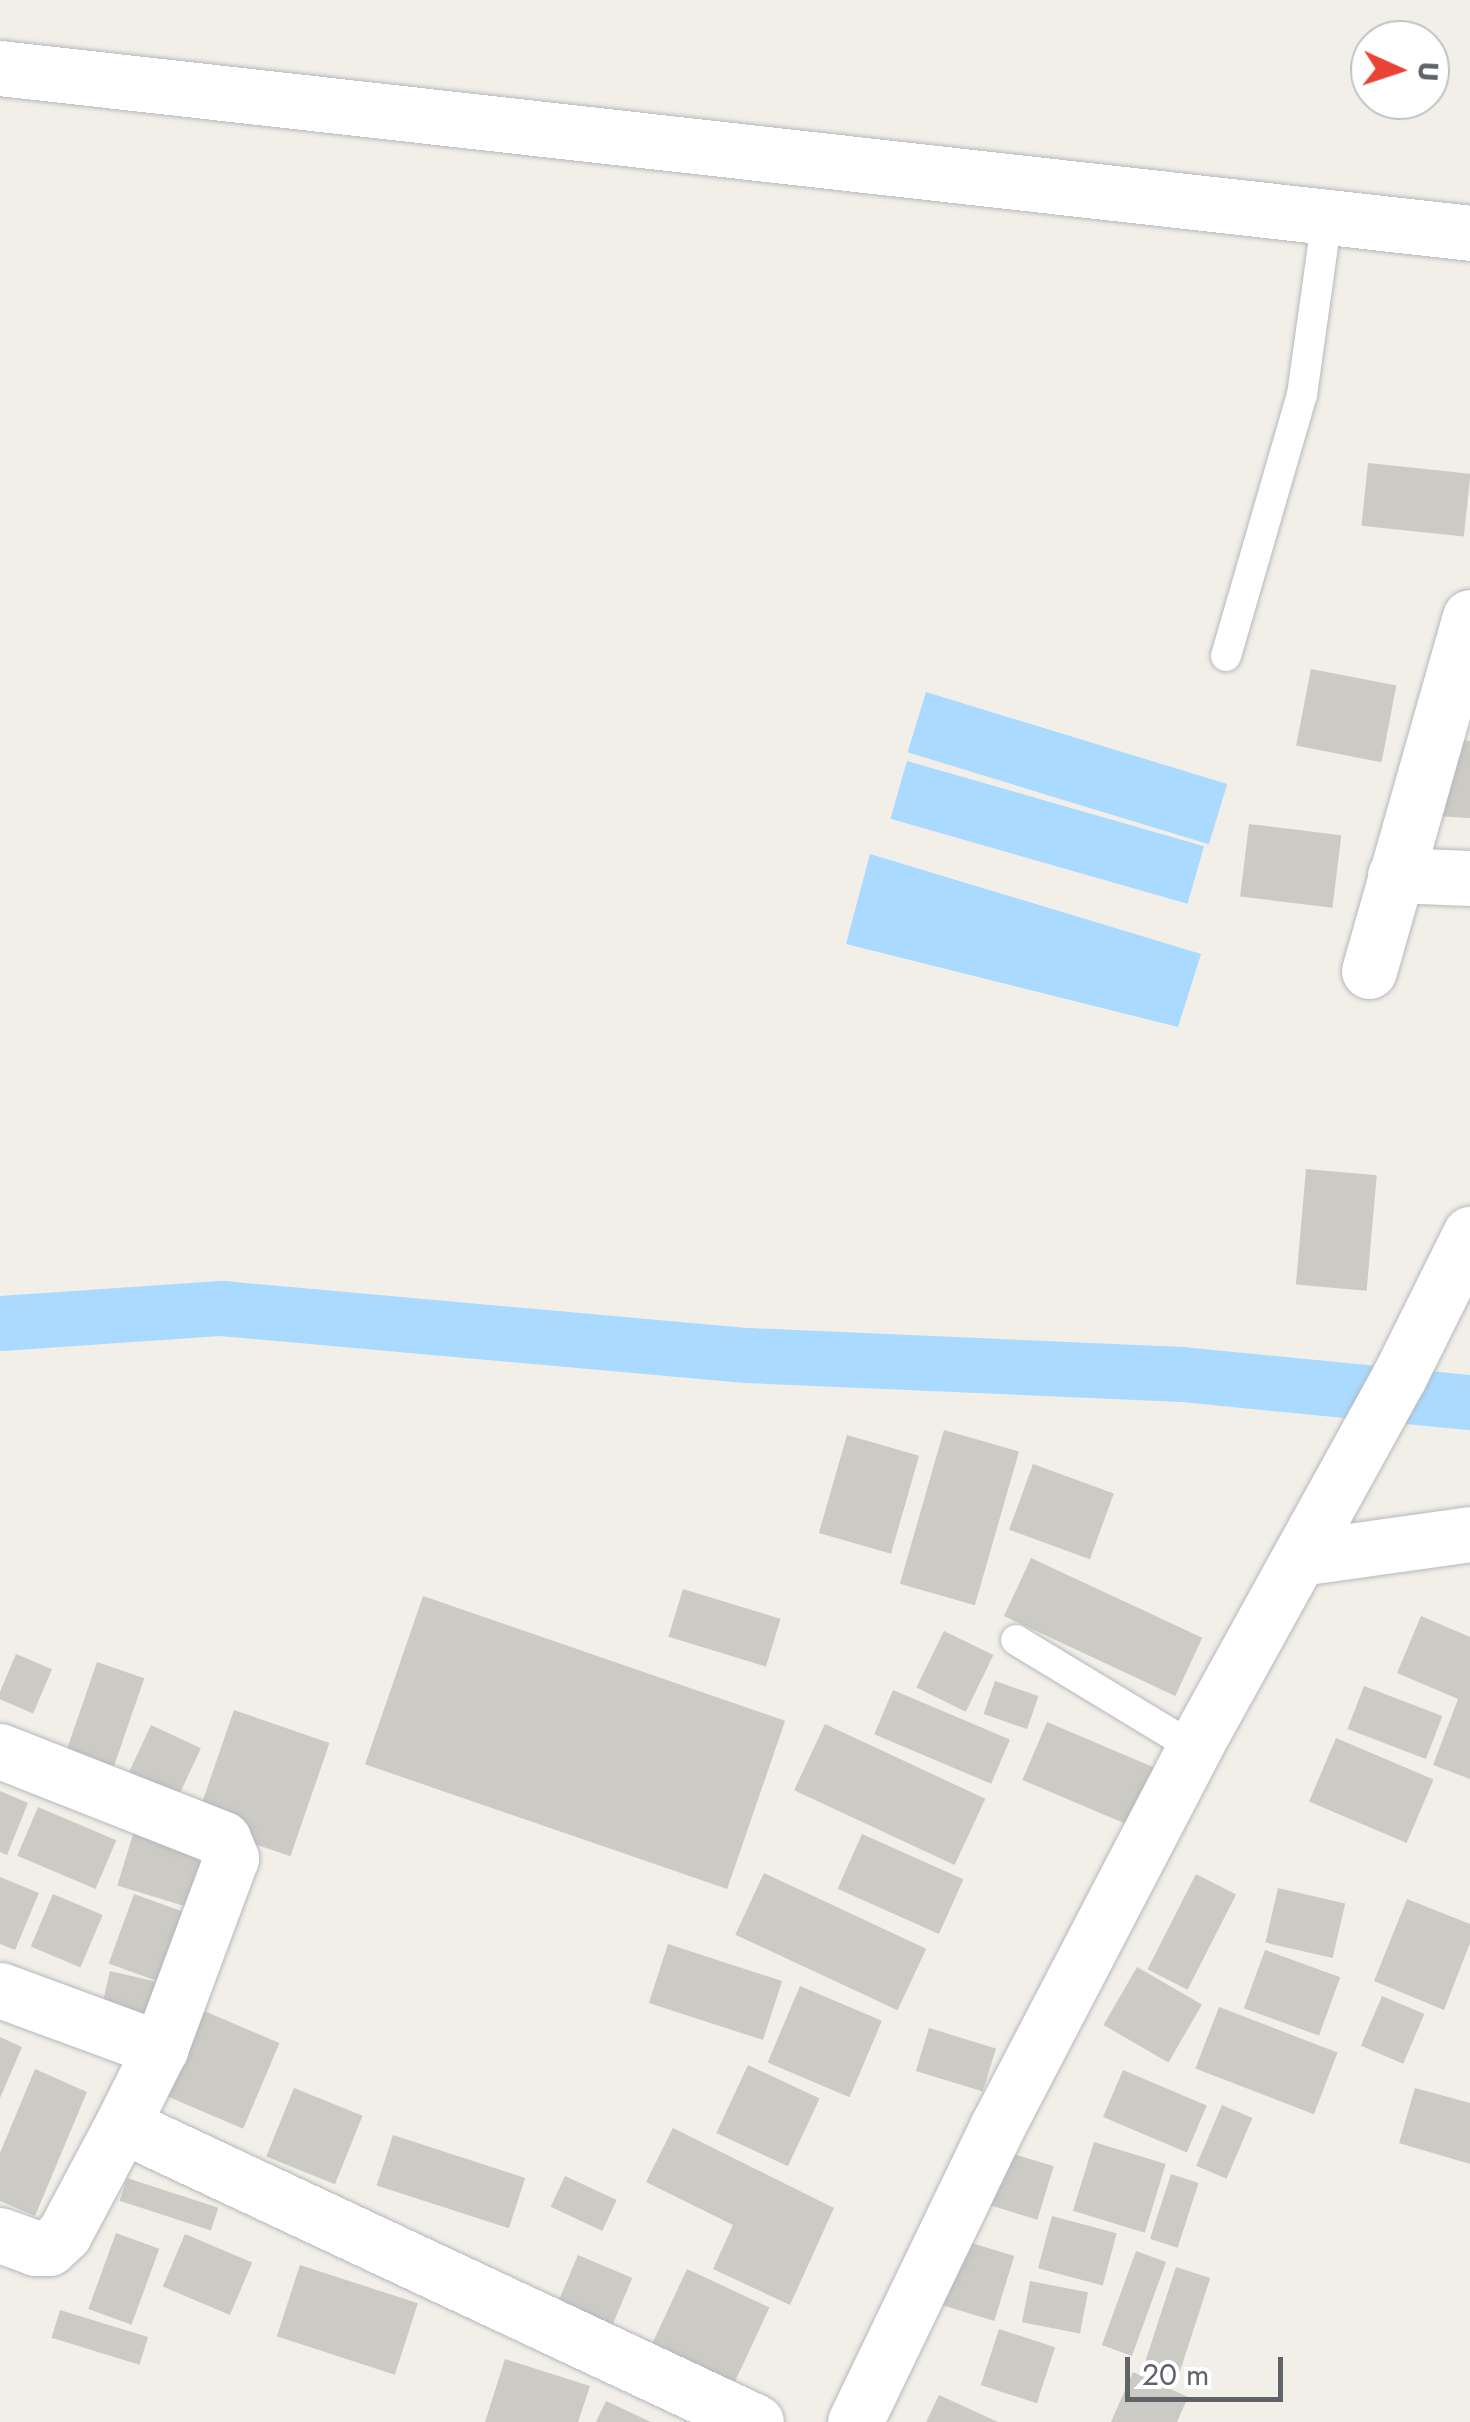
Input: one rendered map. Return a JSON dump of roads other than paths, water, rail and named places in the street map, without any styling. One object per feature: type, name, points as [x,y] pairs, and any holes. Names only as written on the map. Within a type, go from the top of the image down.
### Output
[{"type":"street","points":[[0,68],[1470,233]]},
{"type":"street","points":[[1368,972],[1466,638]]},
{"type":"street","points":[[1395,875],[1470,878]]},
{"type":"street","points":[[855,2422],[997,2127],[1194,1748],[1399,1376],[1470,1234]]},
{"type":"street","points":[[1300,1558],[1470,1534]]},
{"type":"street","points":[[0,1751],[223,1839],[231,1858],[160,2049],[64,2234],[50,2248],[34,2248],[0,2235]]},
{"type":"street","points":[[0,1990],[160,2049]]},
{"type":"street","points":[[122,2126],[756,2422]]},
{"type":"lane","points":[[1226,656],[1302,395],[1328,218]]},
{"type":"lane","points":[[1016,1640],[1194,1748]]},
{"type":"water","points":[[926,692],[1227,784],[1209,844],[908,752]]},
{"type":"water","points":[[907,761],[1204,846],[1187,904],[890,819]]},
{"type":"water","points":[[870,854],[1201,954],[1178,1027],[846,944]]},
{"type":"waterway","points":[[0,1323],[221,1308],[747,1355],[1182,1374],[1470,1402]]}]
